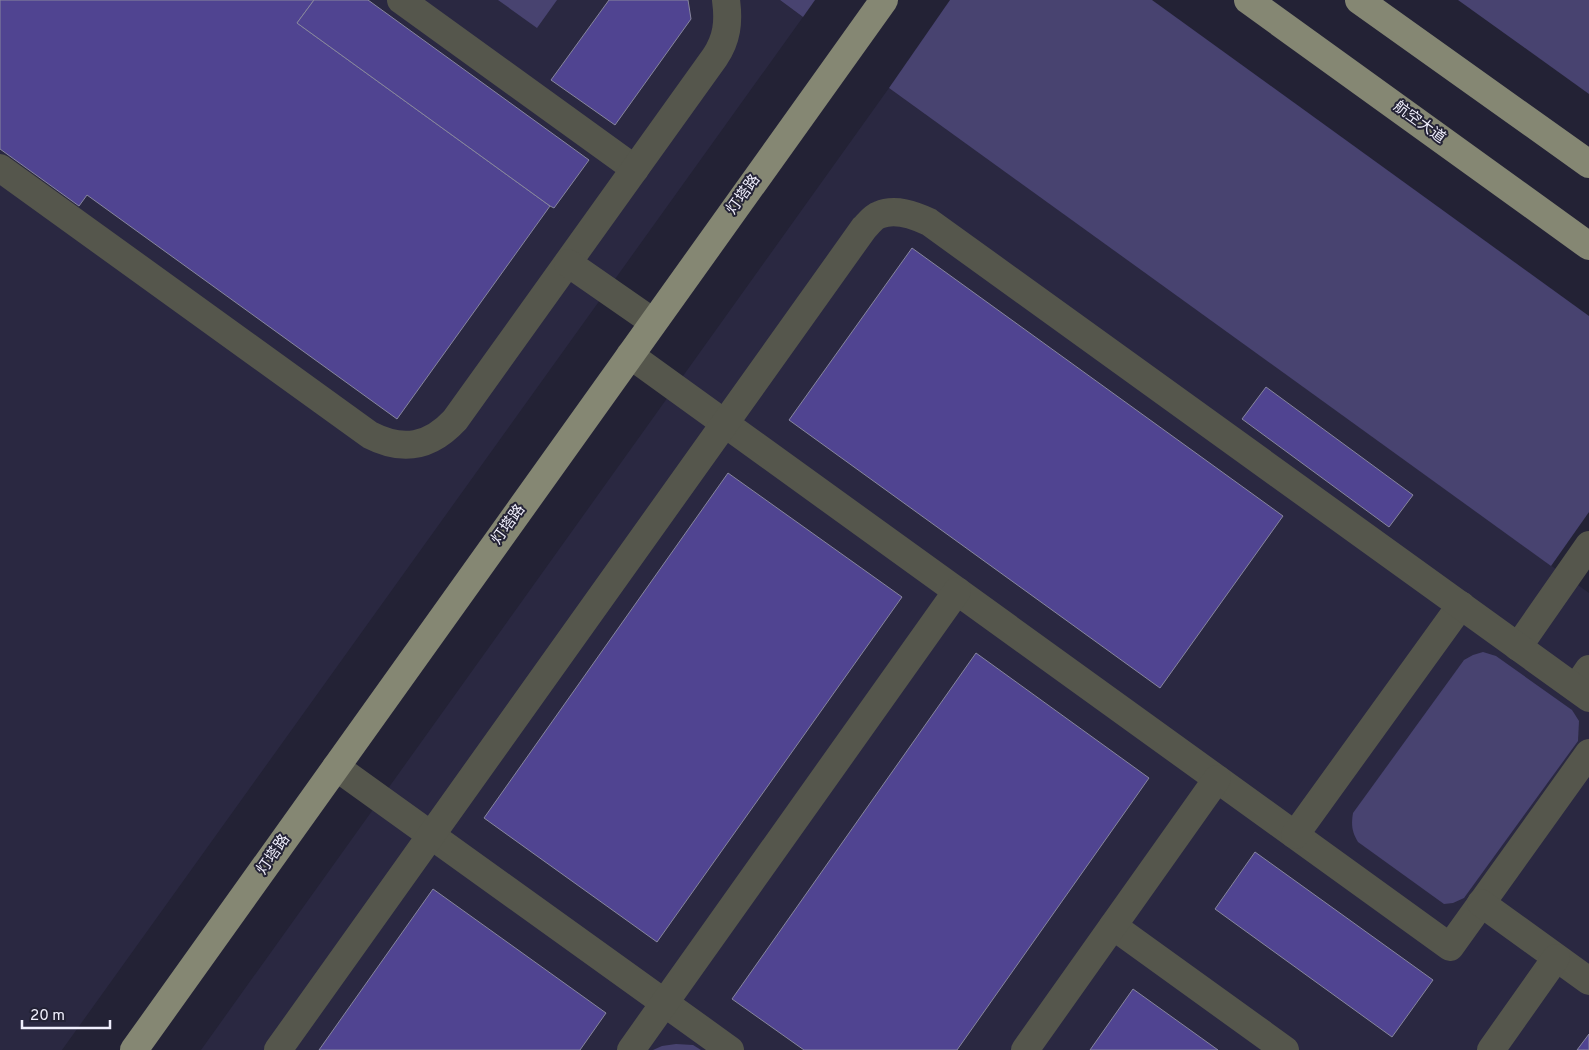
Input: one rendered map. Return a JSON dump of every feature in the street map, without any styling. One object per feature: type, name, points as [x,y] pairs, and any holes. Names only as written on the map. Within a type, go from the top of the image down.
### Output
[{"type":"main road","name":"灯塔路","points":[[134,1050],[884,0]]},
{"type":"main road","name":"航空大道","points":[[1248,0],[1589,246]]},
{"type":"main road","points":[[1359,0],[1589,164]]},
{"type":"lane","points":[[401,0],[635,169]]},
{"type":"lane","points":[[0,168],[370,436],[396,445],[420,444],[445,431],[455,420],[721,47],[726,36],[728,24],[726,0]]},
{"type":"lane","points":[[278,1050],[864,228],[878,215],[895,212],[913,215],[929,222],[1518,647],[1585,685]]},
{"type":"lane","points":[[568,263],[653,322]]},
{"type":"lane","points":[[630,355],[1450,947],[1589,753]]},
{"type":"lane","points":[[1518,647],[1589,545]]},
{"type":"lane","points":[[631,1050],[957,591]]},
{"type":"lane","points":[[1296,836],[1461,605]]},
{"type":"lane","points":[[336,767],[730,1050]]},
{"type":"lane","points":[[1025,1050],[1217,780]]},
{"type":"lane","points":[[1481,903],[1589,981]]},
{"type":"lane","points":[[1113,926],[1285,1050]]},
{"type":"lane","points":[[1491,1050],[1556,958]]},
{"type":"shaded area","points":[[0,0],[780,0],[803,17],[62,1050],[0,1050]]},
{"type":"shaded area","points":[[498,0],[557,0],[537,28]]},
{"type":"shaded area","points":[[780,0],[815,0],[803,17]]},
{"type":"shaded area","points":[[950,0],[1152,0],[1589,316],[1589,512],[1551,566],[889,88]]},
{"type":"shaded area","points":[[1458,0],[1589,0],[1589,94]]},
{"type":"shaded area","points":[[889,88],[1589,593],[1589,1050],[201,1050]]},
{"type":"shaded area","points":[[1483,652],[1496,656],[1572,710],[1579,721],[1578,741],[1464,898],[1453,903],[1444,904],[1358,842],[1352,828],[1353,813],[1464,660]]},
{"type":"shaded area","points":[[676,1044],[693,1045],[701,1050],[653,1050],[662,1046]]},
{"type":"building","points":[[0,0],[314,0],[297,23],[550,206],[397,419],[87,195],[79,206],[0,149]]},
{"type":"building","points":[[314,0],[368,0],[589,160],[554,208],[550,206],[297,23]]},
{"type":"building","points":[[609,0],[688,0],[691,19],[615,125],[551,80]]},
{"type":"building","points":[[912,248],[1283,516],[1160,688],[789,420]]},
{"type":"building","points":[[1266,387],[1413,495],[1389,527],[1242,419]]},
{"type":"building","points":[[728,473],[902,597],[657,942],[484,818]]},
{"type":"building","points":[[976,653],[1149,778],[957,1050],[804,1050],[732,999]]},
{"type":"building","points":[[1255,852],[1433,980],[1392,1037],[1215,909]]},
{"type":"building","points":[[433,889],[606,1013],[580,1050],[319,1050]]},
{"type":"building","points":[[1133,989],[1218,1050],[1090,1050]]},
{"type":"building","points":[[1589,1034],[1589,1050],[1577,1050]]}]
